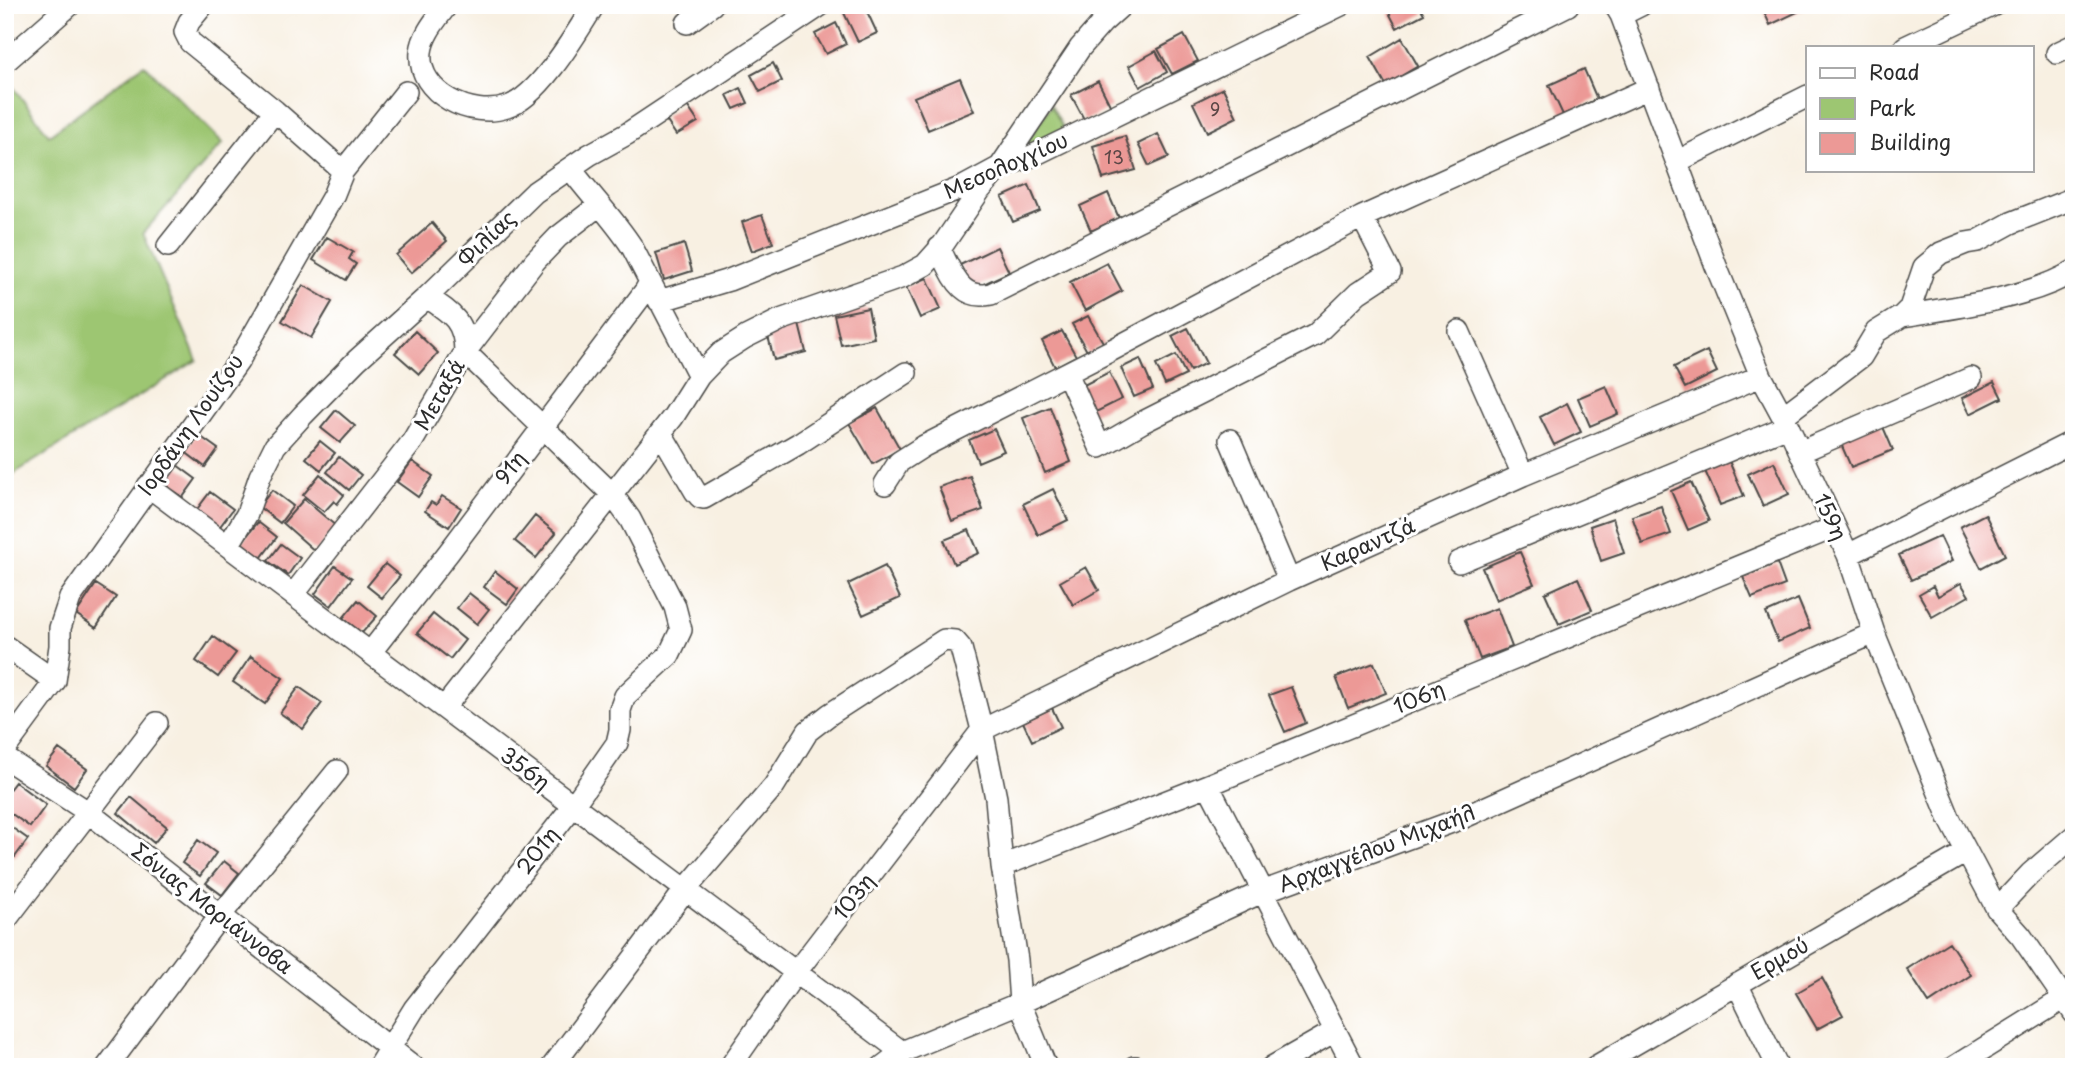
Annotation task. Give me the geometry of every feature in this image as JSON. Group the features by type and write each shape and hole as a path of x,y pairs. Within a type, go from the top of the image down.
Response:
{"street":[{"path":"6,61 70,5"},
{"path":"447,5 425,36 421,53 423,70 434,88 454,104 486,110 507,108 524,98 554,67 594,5"},
{"path":"687,23 712,5"},
{"name":"Φιλίας","path":"228,546 247,514 260,476 275,446 357,360 536,192 821,5"},
{"path":"444,708 661,433 683,404 698,376 721,353 780,320 903,277 925,265 1000,167 1080,48 1122,5"},
{"name":"Μεσολογγίου","path":"655,291 741,275 963,187 1340,5"},
{"path":"939,248 967,293 977,297 991,294 1568,5"},
{"path":"1618,10 1641,5"},
{"path":"1907,46 1994,5"},
{"name":"159η","path":"1618,10 1761,376 1786,421 1848,555 1874,633 1950,820 1997,909 2021,936 2068,1006"},
{"path":"196,13 185,32 190,42 343,171"},
{"path":"885,484 899,462 924,446 1362,217 1648,88"},
{"name":"Ιορδάνη Λουίζου","path":"55,681 60,628 66,607 148,486 238,362 333,196 343,171 406,92"},
{"path":"1678,161 1806,97"},
{"path":"168,246 275,111"},
{"path":"570,168 598,206 620,229 698,376"},
{"path":"1459,562 1786,421 1861,357 1876,332 1910,308 1924,267 1941,253 1978,241 2011,223 2074,198"},
{"name":"Μεταξά","path":"293,595 412,442 465,352 535,261 558,237 598,206"},
{"path":"1067,373 1100,447 1201,392 1255,367 1315,335 1358,293 1390,272 1362,217"},
{"path":"1902,316 2001,297 2057,282 2074,271"},
{"name":"91η","path":"370,653 645,291 655,291"},
{"path":"427,297 458,321 465,336 465,352 612,494"},
{"path":"1459,331 1523,475"},
{"path":"661,433 695,491 704,498 798,444 906,373"},
{"name":"Καραντζά","path":"982,730 1290,580 1523,475 1761,376"},
{"path":"1800,452 1971,378"},
{"path":"1230,440 1290,580"},
{"path":"1848,555 2074,441"},
{"name":"356η","path":"148,486 901,1052"},
{"name":"201η","path":"378,1067 414,1009 573,806 617,743 620,710 625,696 668,655 681,630 675,607 630,519 612,494"},
{"name":"106η","path":"1002,866 1208,785 1835,527"},
{"name":"Αρχαγγέλου Μιχαήλ","path":"882,1067 901,1052 1020,1003 1262,892 1460,819 1874,633"},
{"path":"552,1067 685,890 774,786 808,732 830,714 944,640 955,641 961,648 982,730 996,798 1020,1003 1046,1067"},
{"path":"5,646 55,681 5,749"},
{"path":"5,920 157,723"},
{"name":"103η","path":"730,1067 796,972 982,730"},
{"name":"Σόνιας Μοριάννοβα","path":"5,758 89,812 414,1067"},
{"path":"107,1067 220,916 337,771"},
{"path":"1208,785 1354,1067"},
{"path":"1997,909 2031,873 2070,845"},
{"name":"Ερμού","path":"1595,1067 1966,852"},
{"path":"1737,984 1778,1067"},
{"path":"1954,1067 2068,1006"},
{"path":"1272,1067 1335,1031"}],"green space":[{"path":"144,64 223,143 143,233 197,360 5,479 5,76 49,135"},
{"path":"1051,105 1065,131 1019,154"}],"building":[{"path":"864,5 877,33 858,42 844,13"},
{"path":"1385,5 1419,5 1424,14 1397,28"},
{"path":"1761,5 1812,5 1770,25"},
{"path":"836,23 846,44 826,54 815,34"},
{"path":"1184,35 1198,61 1172,74 1158,49"},
{"path":"1402,38 1418,66 1386,85 1370,57"},
{"path":"1156,51 1167,72 1140,87 1129,66"},
{"path":"773,63 782,81 760,92 751,75"},
{"path":"1584,69 1597,99 1563,115 1549,85"},
{"path":"960,78 974,111 928,130 914,97"},
{"path":"1098,81 1111,107 1085,121 1071,95"},
{"path":"741,88 748,103 734,109 727,95"},
{"path":"1223,88 1237,117 1207,132 1193,103"},
{"path":"686,104 698,122 676,135 664,117"},
{"path":"1158,134 1169,157 1149,166 1138,144"},
{"path":"1125,136 1136,170 1103,179 1093,146"},
{"path":"1029,185 1040,211 1013,222 1002,197"},
{"path":"1108,193 1119,218 1091,231 1080,206"},
{"path":"762,215 773,243 752,251 742,222"},
{"path":"432,223 447,241 411,273 396,255"},
{"path":"327,237 353,252 349,259 356,264 346,280 313,260"},
{"path":"684,244 692,271 664,280 656,253"},
{"path":"997,247 1009,272 971,290 960,265"},
{"path":"1107,263 1122,291 1085,311 1070,282"},
{"path":"927,278 941,309 920,318 906,287"},
{"path":"303,285 332,302 311,338 282,321"},
{"path":"868,308 874,338 841,345 834,315"},
{"path":"1088,316 1104,344 1088,353 1072,324"},
{"path":"799,324 806,352 774,360 767,332"},
{"path":"1188,328 1206,363 1190,371 1172,336"},
{"path":"415,331 438,353 419,374 395,353"},
{"path":"1062,331 1076,356 1055,367 1042,341"},
{"path":"1707,351 1717,372 1685,388 1674,367"},
{"path":"1176,355 1186,375 1165,385 1156,365"},
{"path":"1140,359 1153,389 1134,397 1121,368"},
{"path":"1109,372 1122,399 1092,414 1078,388"},
{"path":"1994,382 2002,398 1970,414 1962,398"},
{"path":"1606,386 1618,414 1590,426 1578,398"},
{"path":"1567,403 1581,432 1554,445 1540,417"},
{"path":"1050,407 1071,462 1045,473 1023,418"},
{"path":"877,408 900,449 873,464 849,423"},
{"path":"336,410 355,426 340,443 321,428"},
{"path":"1880,420 1893,450 1851,467 1838,437"},
{"path":"994,429 1004,451 978,462 969,440"},
{"path":"197,434 218,449 205,467 184,451"},
{"path":"320,441 335,453 321,470 306,458"},
{"path":"339,457 361,475 349,490 327,472"},
{"path":"412,461 433,476 418,497 397,482"},
{"path":"1729,461 1744,496 1720,505 1705,471"},
{"path":"1774,462 1789,494 1763,506 1748,474"},
{"path":"177,465 196,479 183,497 163,483"},
{"path":"320,474 344,495 337,504 334,501 324,512 303,495"},
{"path":"970,476 983,510 952,521 939,487"},
{"path":"1691,482 1709,521 1688,530 1671,491"},
{"path":"1053,489 1068,520 1038,535 1023,504"},
{"path":"272,490 293,506 280,523 259,507"},
{"path":"210,492 233,509 218,529 195,512"},
{"path":"442,496 461,508 449,527 425,511 431,502 436,505"},
{"path":"304,499 337,527 316,552 283,523"},
{"path":"1661,506 1671,534 1642,544 1632,516"},
{"path":"1985,514 2005,555 1981,568 1960,527"},
{"path":"535,516 556,533 536,558 515,541"},
{"path":"1613,518 1624,553 1601,561 1590,526"},
{"path":"258,522 277,537 261,558 241,543"},
{"path":"969,530 979,553 954,564 944,540"},
{"path":"1940,536 1952,561 1911,580 1899,555"},
{"path":"281,544 300,558 288,575 268,561"},
{"path":"1520,552 1534,584 1496,600 1482,568"},
{"path":"1777,563 1785,585 1752,598 1743,577"},
{"path":"385,564 400,576 382,598 367,586"},
{"path":"335,566 352,578 331,606 315,594"},
{"path":"885,566 900,598 863,615 848,584"},
{"path":"1086,567 1099,590 1073,605 1060,582"},
{"path":"495,571 518,589 507,604 484,587"},
{"path":"1578,578 1592,610 1559,624 1545,593"},
{"path":"1961,583 1969,596 1932,617 1919,594 1933,586 1938,596"},
{"path":"96,584 116,597 96,628 76,614"},
{"path":"469,593 489,609 477,624 457,608"},
{"path":"1798,599 1810,628 1778,642 1766,613"},
{"path":"358,600 377,616 362,633 343,618"},
{"path":"1497,608 1512,647 1480,659 1465,620"},
{"path":"433,614 465,640 450,659 417,633"},
{"path":"213,636 236,653 218,677 196,661"},
{"path":"251,656 283,678 265,704 233,682"},
{"path":"1374,663 1386,693 1348,708 1336,677"},
{"path":"299,687 322,703 303,729 280,713"},
{"path":"1291,687 1306,723 1285,732 1269,695"},
{"path":"1052,708 1061,727 1032,741 1023,722"},
{"path":"59,749 87,769 74,787 46,766"},
{"path":"15,782 46,805 30,827 5,809 5,795"},
{"path":"131,797 167,827 154,843 118,813"},
{"path":"11,827 28,839 15,857 5,851 5,835"},
{"path":"198,840 216,853 200,876 182,863"},
{"path":"224,861 239,873 222,895 206,883"},
{"path":"1949,942 1971,975 1929,1003 1907,969"},
{"path":"1822,978 1843,1015 1817,1029 1796,993"}]}
